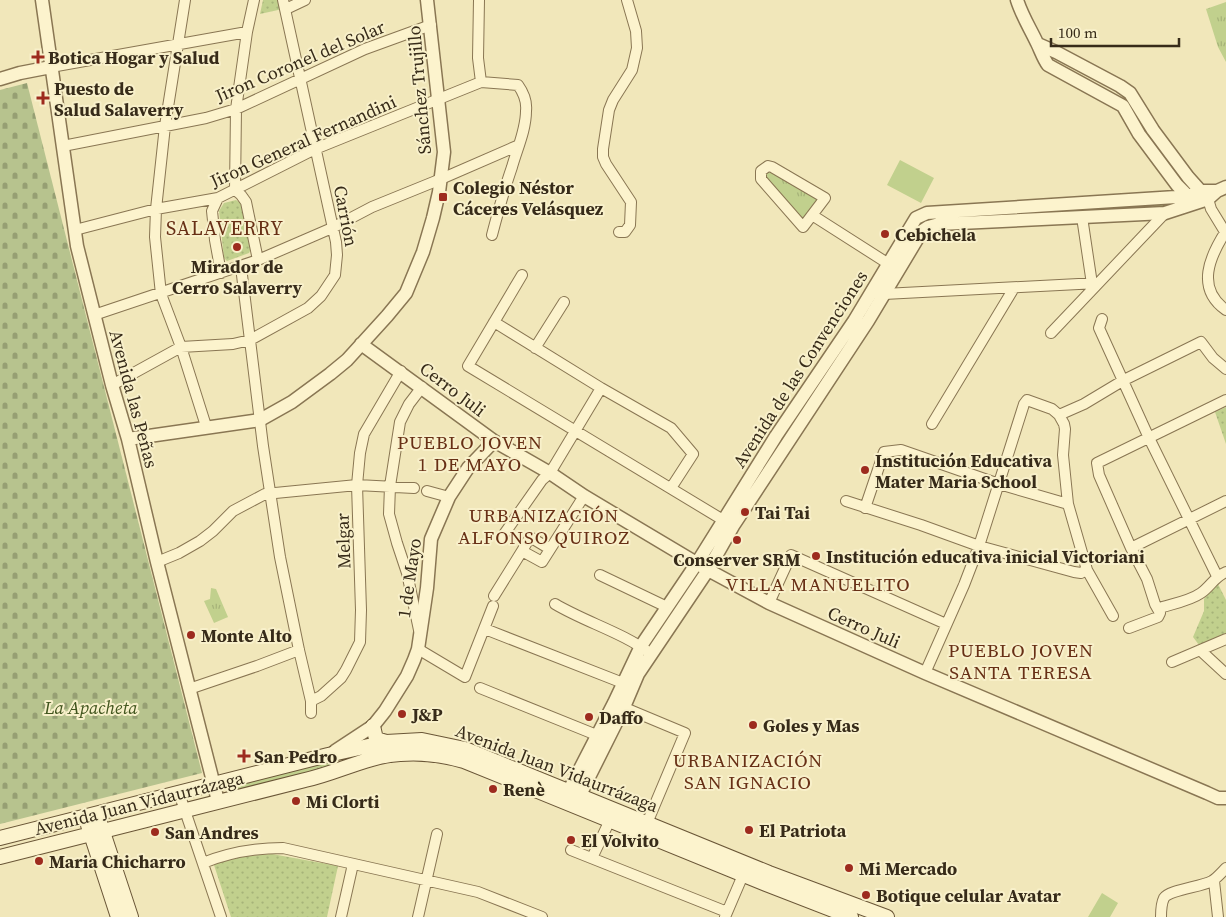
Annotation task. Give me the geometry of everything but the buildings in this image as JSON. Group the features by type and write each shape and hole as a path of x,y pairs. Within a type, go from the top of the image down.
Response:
{"main road":[{"path":"373,726 376,739 386,742"},
{"name":"Avenida Juan Vidaurrázaga","path":"0,838 328,755 386,742 422,740 456,746 571,799 610,820 645,828 743,875 852,917"},
{"name":"Avenida Juan Vidaurrázaga","path":"0,857 308,780 376,757 400,754 445,755 571,799 887,917"},
{"path":"92,815 118,917"},
{"path":"96,832 131,917"}],"street":[{"name":"Avenida las Peñas","path":"42,0 81,261 112,385 128,439 218,802"},
{"path":"185,0 165,126 156,209 155,237 161,294 181,347 206,426"},
{"path":"254,0 247,32 236,109 235,190 246,202 258,260"},
{"path":"284,5 305,0"},
{"name":"Sánchez Trujillo","path":"128,439 206,426 260,420 292,402 347,360 406,293 433,218 442,179 444,152 427,0"},
{"path":"479,0 478,58 481,82 518,85 526,104 523,133 492,235"},
{"path":"619,232 625,232 630,224 631,202 606,164 603,157 603,149 609,110 613,100 632,70 637,48 636,31 627,0"},
{"path":"1017,0 1022,17 1048,65 1123,106 1139,134 1177,185 1207,197 1226,231 1210,259 1208,277 1210,290 1215,300 1226,310"},
{"name":"Carrión","path":"112,385 181,347 233,344 250,340 293,318 308,308 321,296 335,275 336,242 284,5"},
{"name":"Jiron Coronel del Solar","path":"63,146 206,118 236,109 365,49 431,26"},
{"path":"0,79 20,72 247,32"},
{"name":"Jiron General Fernandini","path":"75,230 156,209 218,198 315,149 481,82"},
{"path":"94,316 241,267 332,228 372,206 442,179 519,145"},
{"path":"768,166 772,167 825,198 812,215 803,227 761,179 761,171 768,166"},
{"name":"Avenida de las Convenciones","path":"819,383 854,321 893,266 922,231 933,225 1165,213 1207,197"},
{"name":"Avenida de las Convenciones","path":"619,705 623,683 703,566 728,523 819,383 884,294 893,266 916,218 927,213 1207,197"},
{"path":"218,198 212,211 221,273"},
{"path":"1051,333 1095,284 1165,213"},
{"path":"812,215 893,266"},
{"path":"1082,217 1095,284"},
{"path":"241,267 280,558 311,701 311,713"},
{"path":"522,276 468,366 728,523"},
{"path":"884,294 1095,284"},
{"path":"932,424 1014,288"},
{"path":"535,348 564,302"},
{"path":"1102,320 1099,328 1149,438 1190,520 1221,574 1198,595 1159,608"},
{"path":"494,322 600,388 671,428 693,454 672,488"},
{"path":"1059,415 1084,404 1124,380 1201,342 1213,358 1226,369"},
{"name":"Cerro Juli","path":"361,344 401,371 494,440 550,473 584,496 769,603 925,673 1218,798 1226,798"},
{"name":"Melgar","path":"311,701 320,696 341,678 360,642 361,610 357,485 360,453 364,434 401,371"},
{"path":"419,633 407,573 390,514 390,486 400,422 409,404 422,388"},
{"path":"502,537 542,480 550,473 600,388"},
{"path":"925,673 979,546 1024,404 1027,400 1052,409 1059,415 1065,429 1063,455 1068,504 1087,570 1112,616"},
{"path":"1129,628 1160,615 1159,608 1156,607 1147,579 1131,548 1100,475 1097,463 1226,400"},
{"name":"1 de Mayo","path":"328,755 358,738 373,726 399,690 418,649 431,539 449,497 468,468 494,440"},
{"path":"865,508 884,452 901,450 999,484 1068,504"},
{"path":"157,562 200,541 233,511 265,494 357,485 414,488"},
{"path":"427,491 449,497"},
{"path":"522,551 542,562 584,496"},
{"path":"1131,548 1226,501"},
{"path":"846,502 921,525 979,546 1074,572 1081,573 1087,570"},
{"path":"418,649 465,677 485,628 493,601 530,537 550,549"},
{"path":"769,603 791,555 946,624"},
{"name":"Avenida de las Convenciones","path":"571,799 619,705 638,674 646,650 667,608 703,566"},
{"path":"600,575 667,608"},
{"path":"555,604 574,616 646,650"},
{"path":"485,628 623,683"},
{"path":"1172,662 1226,639"},
{"path":"190,689 299,650"},
{"path":"1200,650 1226,674"},
{"path":"480,688 603,737"},
{"path":"619,705 684,733 645,828"},
{"name":"1 de Mayo","path":"354,765 367,752 373,726"},
{"path":"179,793 221,917"},
{"path":"592,858 610,820"},
{"path":"418,917 437,834"},
{"path":"202,863 223,854 267,848 283,848 478,892 542,917"},
{"path":"571,850 726,915 743,875"},
{"path":"341,917 352,864"},
{"path":"1161,917 1161,907 1165,897 1171,893 1201,886 1214,880 1226,868"},
{"path":"1214,880 1218,917"}],"green space":[{"path":"263,0 284,0 287,8 260,14"},
{"path":"1226,2 1226,62 1218,47 1206,9"},
{"name":"La Apacheta","path":"27,83 202,773 0,824 0,90"},
{"path":"900,160 934,178 921,203 887,185"},
{"path":"768,170 820,199 804,222 765,179 765,171"},
{"path":"236,200 242,204 251,249 249,253 227,261 224,258 219,211 224,203"},
{"path":"1165,204 1165,207 929,221 898,262 917,224 922,219"},
{"path":"1226,407 1226,444 1215,412"},
{"path":"1217,582 1226,600 1226,633 1199,645 1193,637 1204,611 1204,599"},
{"path":"211,588 216,589 228,617 214,623 204,601 210,599"},
{"path":"333,760 335,768 229,795 227,787"},
{"path":"272,854 338,866 327,917 231,917 213,862 236,857"},
{"path":"1102,893 1118,903 1110,917 1088,917"}],"place":[{"name":"Botica Hogar y Salud","path":"38,57"},
{"name":"Puesto de Salud Salaverry","path":"43,98"},
{"name":"Colegio Néstor Cáceres Velásquez","path":"443,197"},
{"name":"Cebichela","path":"885,234"},
{"name":"Mirador de Cerro Salaverry","path":"237,247"},
{"name":"Institución Educativa Mater Maria School","path":"865,470"},
{"name":"Tai Tai","path":"745,512"},
{"name":"Conserver SRM","path":"737,540"},
{"name":"Institución educativa inicial Victoriani","path":"816,556"},
{"name":"Monte Alto","path":"191,635"},
{"name":"J&P","path":"402,714"},
{"name":"Daffo","path":"589,717"},
{"name":"Goles y Mas","path":"753,725"},
{"name":"San Pedro","path":"244,756"},
{"name":"Renè","path":"493,789"},
{"name":"Mi Clorti","path":"296,801"},
{"name":"El Patriota","path":"749,830"},
{"name":"San Andres","path":"155,832"},
{"name":"El Volvito","path":"571,840"},
{"name":"Maria Chicharro","path":"39,861"},
{"name":"Mi Mercado","path":"849,868"},
{"name":"Botique celular Avatar","path":"866,895"}],"district":[{"name":"SALAVERRY","path":"225,228"},
{"name":"PUEBLO JOVEN 1 DE MAYO","path":"470,453"},
{"name":"URBANIZACIÓN ALFONSO QUIROZ","path":"544,526"},
{"name":"VILLA MANUELITO","path":"818,584"},
{"name":"PUEBLO JOVEN SANTA TERESA","path":"1021,661"},
{"name":"URBANIZACIÓN SAN IGNACIO","path":"748,771"}]}
